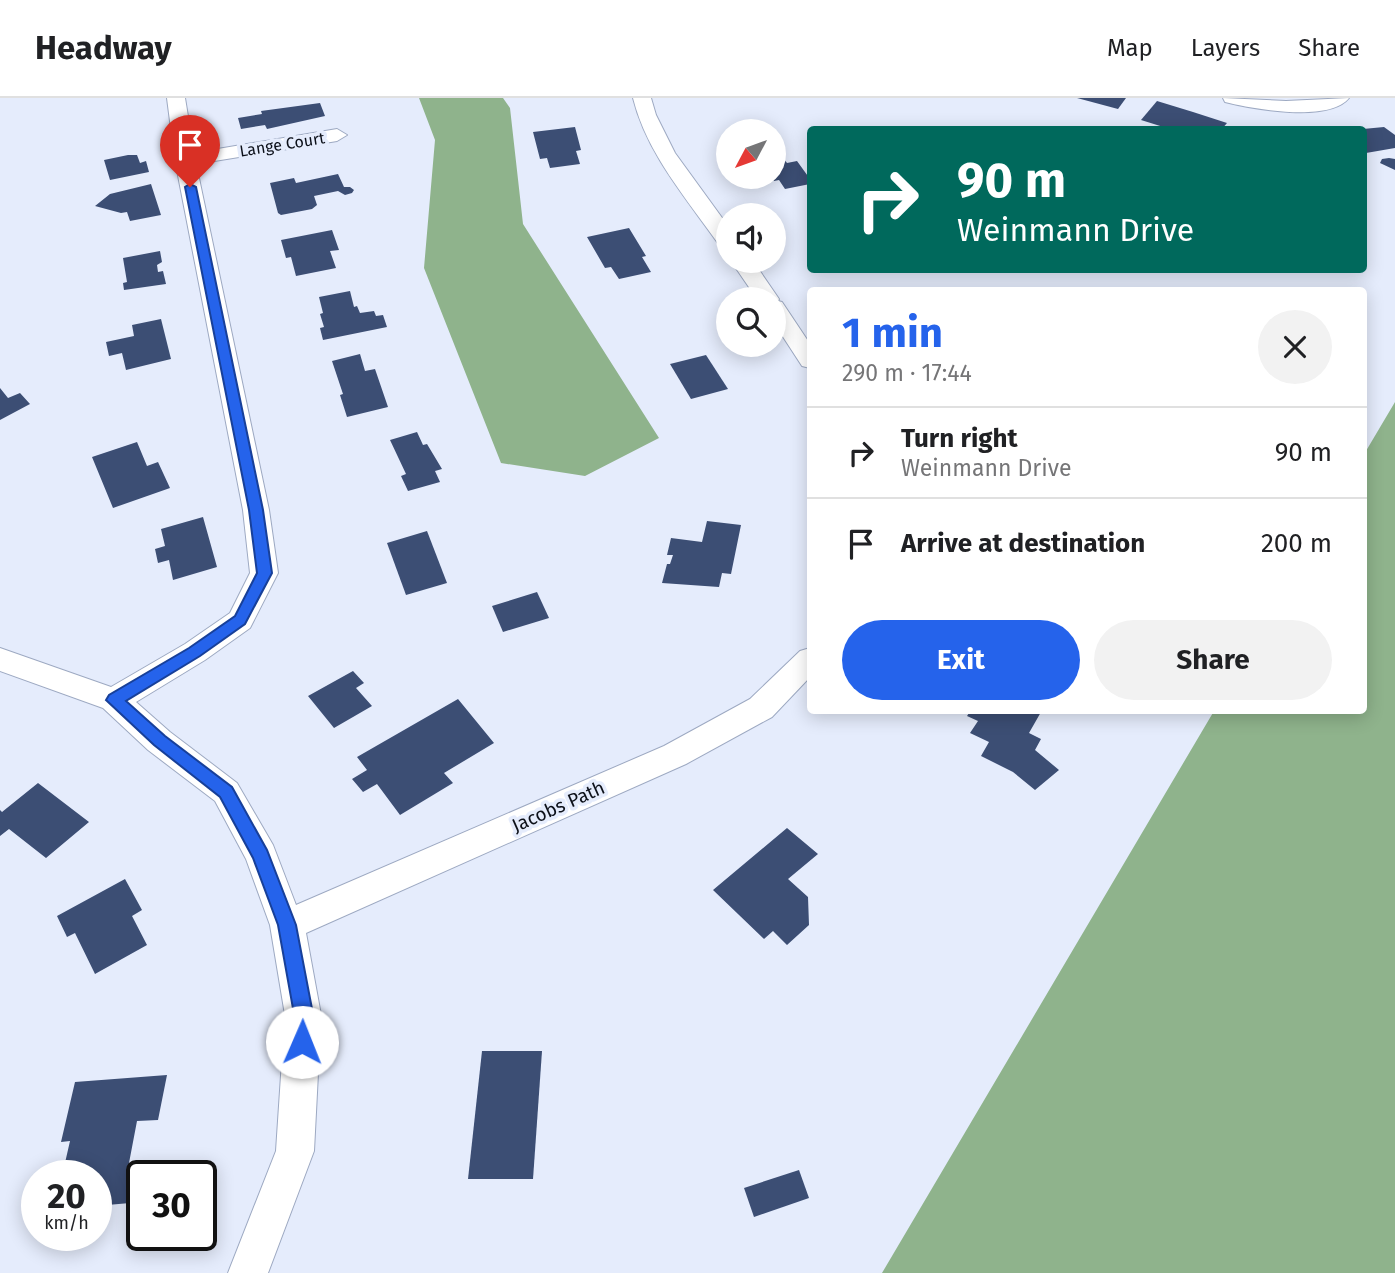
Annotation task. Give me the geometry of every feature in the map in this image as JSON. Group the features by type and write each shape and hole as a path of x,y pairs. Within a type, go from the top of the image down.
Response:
{"street":[{"path":"114,700 195,652 240,620 264,573 256,510 185,160 176,98"},
{"path":"642,98 644,110 660,144 716,224"},
{"path":"1232,98 1252,103 1297,106 1330,102 1340,98"},
{"name":"Lange Court","path":"185,160 337,135"},
{"path":"786,325 807,356"},
{"path":"0,659 114,700 159,741 226,792 261,855 287,925 303,1014 295,1151 248,1273"},
{"name":"Jacobs Path","path":"287,925 675,755 761,708 807,662"}],"green space":[{"path":"419,98 503,98 510,108 523,224 659,438 585,476 501,463 424,268 435,140"},
{"path":"1395,402 1395,1273 882,1273 1212,714 1367,714 1367,449"}],"building":[{"path":"1077,98 1126,98 1118,109"},
{"path":"1157,101 1227,123 1224,126 1160,126 1141,120"},
{"path":"320,103 325,116 267,129 265,125 241,129 238,118 262,114 261,111"},
{"path":"575,127 581,150 576,151 580,164 550,168 547,158 540,159 533,132"},
{"path":"1384,127 1395,135 1395,148 1367,153 1367,129"},
{"path":"137,155 140,163 146,161 149,172 110,180 104,160"},
{"path":"1382,159 1395,159 1395,170 1380,163"},
{"path":"797,161 807,175 807,185 786,189 786,162"},
{"path":"338,174 344,187 354,190 352,193 345,195 338,191 314,196 317,205 312,209 281,215 278,213 270,183 294,178 296,183"},
{"path":"151,184 161,215 130,221 127,212 95,206 110,194"},
{"path":"629,228 646,256 642,257 651,272 619,279 611,267 605,268 587,237"},
{"path":"332,230 339,250 330,251 336,268 296,276 291,257 286,258 281,240"},
{"path":"160,251 162,262 157,265 158,272 163,271 166,284 124,290 123,283 127,282 123,258"},
{"path":"350,291 354,307 357,306 360,313 374,311 376,316 383,315 387,327 323,340 320,328 324,327 320,314 323,313 319,297"},
{"path":"161,319 171,359 126,370 122,353 109,356 106,342 134,336 132,325"},
{"path":"360,354 365,371 375,369 388,407 347,417 332,361"},
{"path":"706,355 728,389 691,399 670,364"},
{"path":"0,388 8,398 20,393 30,404 0,420"},
{"path":"417,432 423,445 427,444 442,469 435,471 440,482 408,491 401,476 406,474 390,440"},
{"path":"137,442 147,466 158,462 170,488 113,508 92,457"},
{"path":"203,517 217,567 173,580 169,560 158,563 155,549 165,546 161,529"},
{"path":"707,521 741,525 731,574 722,573 719,587 662,583 667,564 670,564 673,555 667,555 671,538 702,542"},
{"path":"427,531 447,583 406,595 387,543"},
{"path":"537,592 549,618 503,632 492,606"},
{"path":"353,671 364,683 356,688 372,706 334,728 308,696"},
{"path":"458,699 494,743 444,773 453,783 400,815 377,784 363,792 352,779 367,770 357,757"},
{"path":"1040,714 1029,733 1041,739 1035,750 1059,770 1035,790 1013,772 981,756 989,742 970,733 978,721 967,716"},
{"path":"38,783 89,822 46,858 9,829 0,836 0,810 2,812"},
{"path":"787,828 818,854 788,879 808,897 809,925 787,945 773,931 764,939 713,890"},
{"path":"125,879 142,910 132,916 147,945 95,974 75,933 67,937 57,916"},
{"path":"482,1051 542,1051 533,1179 468,1179"},
{"path":"167,1075 158,1120 137,1121 130,1160 126,1160 126,1203 112,1205 112,1160 66,1160 70,1141 61,1142 75,1082"},
{"path":"799,1170 809,1198 754,1217 744,1188"}],"route":[{"path":"190,187 256,510 264,573 240,620 195,652 114,700 159,741 226,792 261,855 287,925 303,1014 302,1042"}]}
